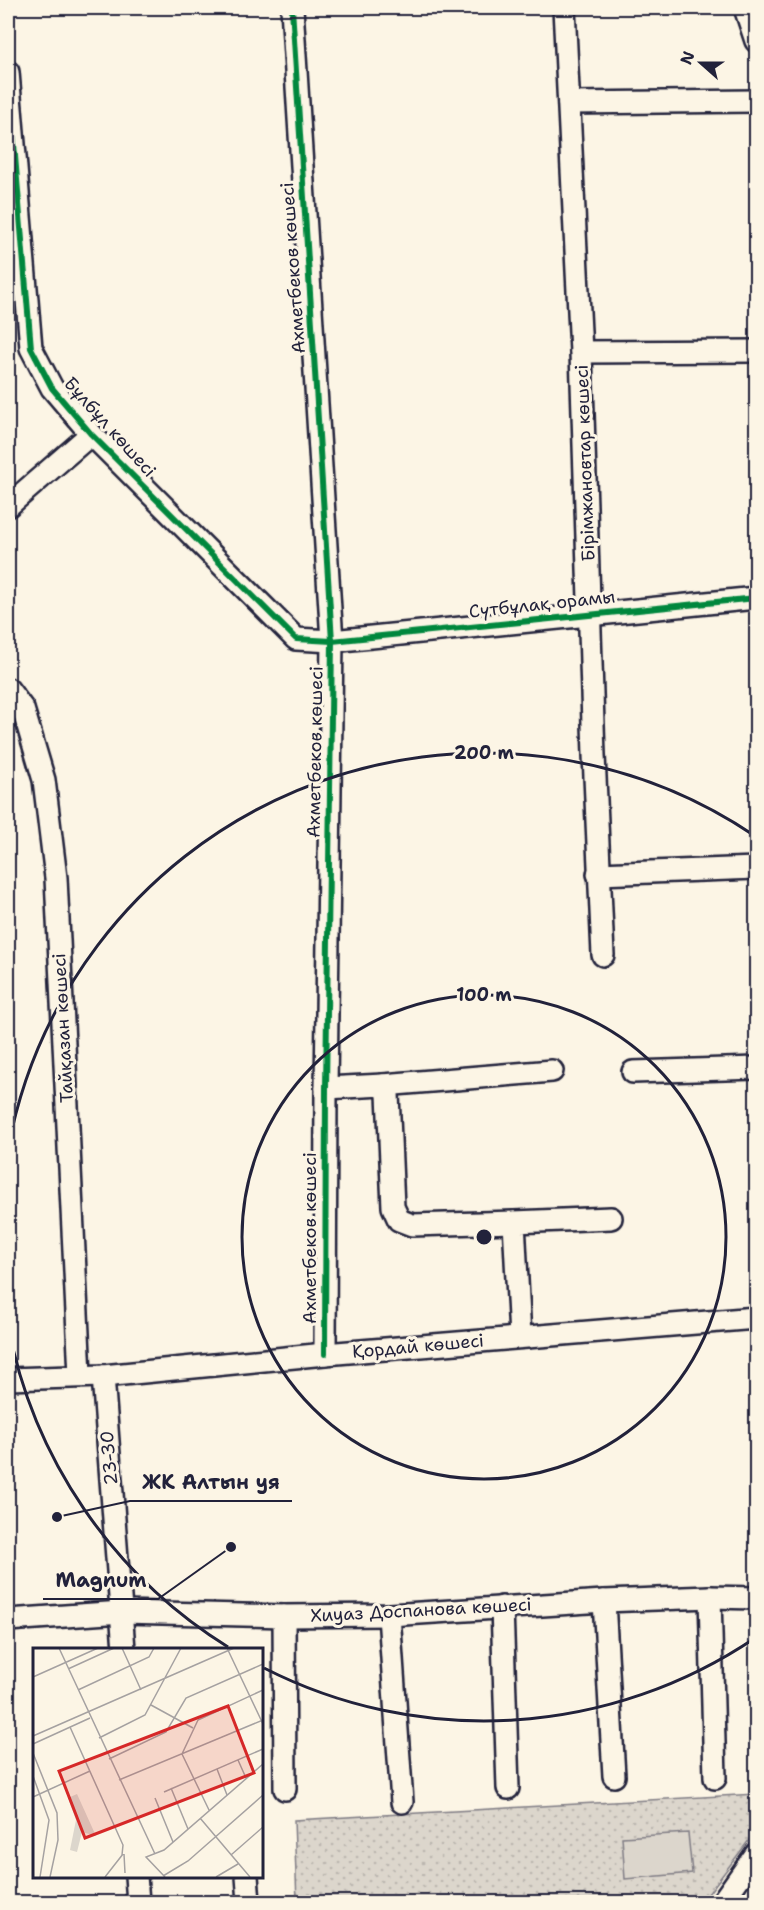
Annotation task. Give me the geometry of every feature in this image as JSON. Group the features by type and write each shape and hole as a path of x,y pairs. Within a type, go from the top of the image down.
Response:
{"street":[{"name":"Ахметбеков көшесі","path":"292,8 332,641 325,1354"},
{"name":"Бірімжановтар көшесі","path":"564,8 581,352 598,874 603,955"},
{"path":"745,8 756,41"},
{"name":"Бұлбұл көшесі","path":"8,72 31,348 52,388 91,434 296,639 332,641"},
{"path":"569,103 756,101"},
{"path":"581,352 756,351"},
{"path":"8,506 91,434"},
{"name":"Cүтбұлақ орамы","path":"332,641 756,598"},
{"name":"Тайқазан көшесі","path":"8,689 23,709 44,780 56,878 80,1375"},
{"path":"598,874 756,868"},
{"path":"633,1072 756,1068"},
{"path":"326,1088 552,1071"},
{"path":"383,1085 388,1094 393,1207 399,1220 412,1225 611,1218"},
{"path":"514,1222 520,1337"},
{"name":"Қордай көшесі","path":"8,1380 80,1375 103,1376 325,1354 756,1318"},
{"name":"23-30","path":"103,1376 122,1612"},
{"path":"711,1597 716,1778"},
{"name":"Хиуаз Доспанова көшесі","path":"8,1620 122,1612 284,1617 389,1615 604,1601 711,1597 756,1598"},
{"path":"604,1601 614,1776"},
{"path":"501,1607 508,1788"},
{"path":"122,1612 124,1648"},
{"path":"389,1615 402,1802"},
{"path":"284,1617 285,1789"},
{"path":"722,1902 756,1854"},
{"path":"136,1877 138,1902"},
{"path":"247,1877 249,1902"}],"shaded area":[{"path":"756,1794 756,1831 702,1902 297,1902 294,1820"},
{"path":"688,1833 692,1873 625,1879 622,1837"}],"cycle path":[{"path":"292,8 332,641 325,1354"},
{"path":"8,72 31,348 52,388 91,434 296,639 332,641 756,598"}],"place":[{"name":"ЖК Алтын уя","path":"57,1517"},
{"name":"Magnum","path":"231,1547"}]}
